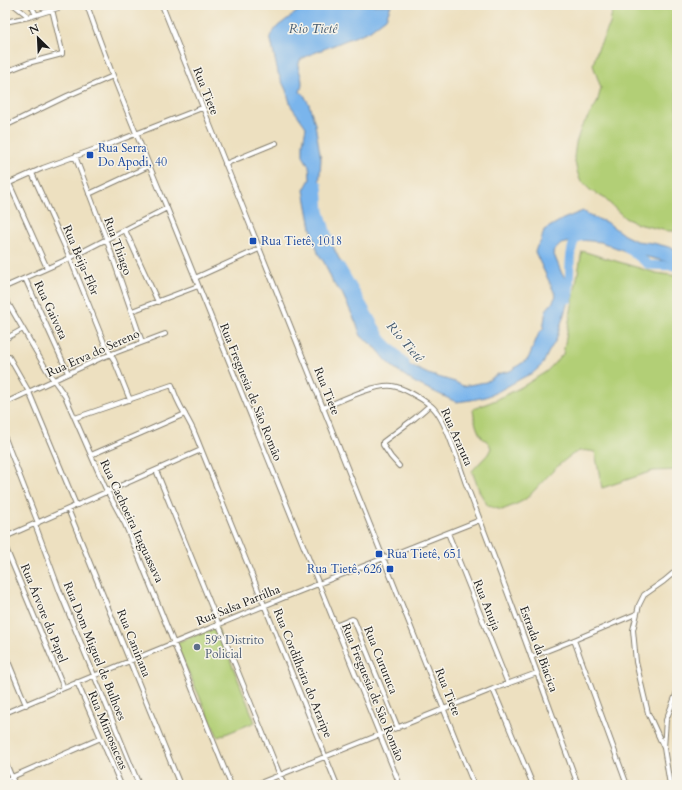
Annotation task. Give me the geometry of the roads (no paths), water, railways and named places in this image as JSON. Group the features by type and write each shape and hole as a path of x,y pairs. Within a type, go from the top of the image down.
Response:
{"street":[{"path":"14,5 29,17"},
{"path":"31,5 36,15"},
{"path":"5,72 28,63 62,54 51,5"},
{"path":"5,22 29,17 68,5"},
{"name":"Rua Freguesia de São Romão","path":"87,5 136,134 400,785"},
{"name":"Rua Tiete","path":"162,5 474,785"},
{"path":"5,126 66,96 113,76"},
{"path":"7,184 75,156 202,108"},
{"path":"225,164 276,143"},
{"name":"Rua Thiago","path":"75,156 106,238 142,342"},
{"path":"89,194 149,166"},
{"name":"Rua Beija-Flôr","path":"32,173 130,400"},
{"path":"5,174 7,184 47,268"},
{"path":"5,287 70,258 106,238 125,230 167,208"},
{"path":"125,230 158,302"},
{"path":"195,278 259,249"},
{"name":"Rua Gaivota","path":"25,278 68,373"},
{"path":"132,311 198,286"},
{"name":"Rua Cachoeira Itaguassava","path":"5,298 54,381 65,396 107,491 127,529 174,642 230,785"},
{"path":"5,339 23,329"},
{"name":"Rua Erva do Sereno","path":"5,403 54,381 68,373 165,334"},
{"path":"9,357 29,392 76,505"},
{"name":"Rua Cordilheira do Araripe","path":"130,400 172,385 175,398 191,424 337,785"},
{"name":"Rua Araruta","path":"323,408 367,391 386,386 393,386 402,389 430,405 435,410 442,422 480,520"},
{"path":"75,418 130,400"},
{"path":"399,466 383,445 383,442 430,405"},
{"path":"91,455 185,414"},
{"name":"Rua Dom Miguel de Bulhoes","path":"5,438 56,583 139,785"},
{"path":"5,537 201,450"},
{"path":"156,470 284,785"},
{"name":"Rua Caninana","path":"68,509 180,785"},
{"name":"Rua Salsa Parrilha","path":"5,713 93,675 264,605 480,520"},
{"name":"Estrada da Biacica","path":"480,520 578,785"},
{"name":"Rua Anuja","path":"448,533 508,684"},
{"name":"Rua Árvore do Papel","path":"5,546 64,688"},
{"path":"664,748 648,713 636,662 633,630 641,599 644,595 664,582 677,570"},
{"path":"531,656 636,614"},
{"name":"Rua Cururuca","path":"335,626 352,619 354,620 398,728"},
{"path":"574,640 627,785"},
{"path":"5,654 26,705"},
{"path":"255,785 493,689 537,673"},
{"name":"Rua Mimosaceas","path":"77,682 121,785"},
{"path":"493,689 533,785"},
{"path":"670,785 664,748 666,720 677,692"},
{"path":"656,732 666,732"},
{"path":"5,780 101,738"},
{"path":"5,761 15,785"}],"water":[{"name":"Rio Tietê","path":"306,5 391,5 386,18 369,31 309,55 300,60 298,67 302,82 300,92 304,95 309,104 315,124 321,159 319,217 344,269 347,280 356,295 360,307 370,326 386,348 399,356 405,363 428,374 463,386 486,382 498,374 510,371 528,359 539,333 543,329 546,310 556,296 535,252 537,246 541,241 544,230 563,219 583,211 608,223 624,235 636,241 653,243 677,249 677,264 630,253 601,242 580,240 561,244 553,252 562,274 569,282 570,295 556,340 543,364 533,373 486,397 456,402 412,381 389,364 377,349 361,336 342,293 333,283 325,264 318,253 311,228 304,190 310,179 309,166 303,156 303,143 306,127 291,106 286,90 278,73 270,36 278,26"}],"waterway":[{"name":"Rio Tietê","path":"318,185 320,211 328,237"},
{"name":"Rio Tietê","path":"568,299 571,251 576,239 585,235"},
{"name":"Rio Tietê","path":"625,246 649,265 677,266"},
{"name":"Rio Tietê","path":"340,266 382,339 405,363"}],"place":[{"name":"Rua Serra Do Apodi, 40","path":"90,155"},
{"name":"Rua Tietê, 1018","path":"253,241"},
{"name":"Rua Tietê, 651","path":"379,554"},
{"name":"Rua Tietê, 626","path":"390,569"},
{"name":"59º Distrito Policial","path":"197,647"}]}
